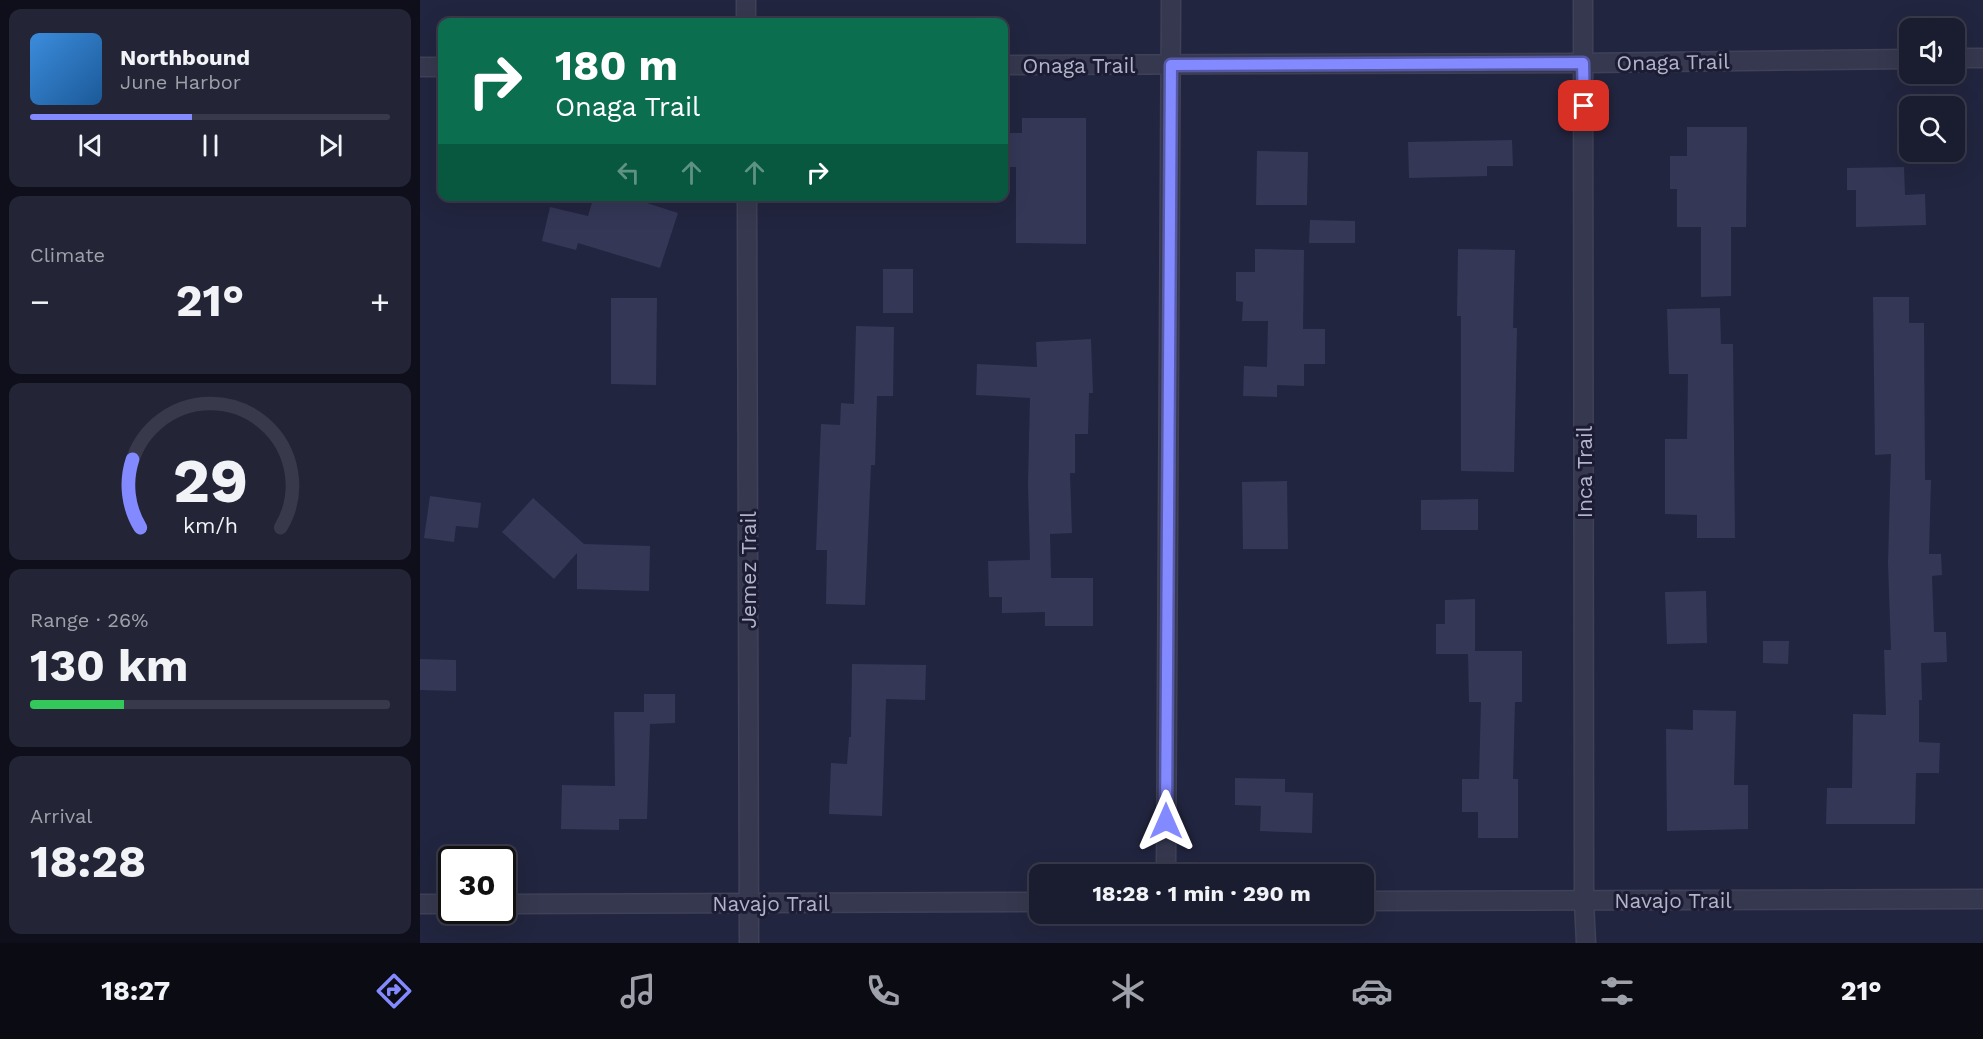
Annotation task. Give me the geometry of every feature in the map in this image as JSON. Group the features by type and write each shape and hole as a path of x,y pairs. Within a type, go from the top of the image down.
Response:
{"street":[{"path":"746,0 746,18"},
{"path":"1166,864 1171,0"},
{"name":"Inca Trail","path":"1583,0 1584,901 1586,943"},
{"path":"1965,58 1983,58"},
{"name":"Onaga Trail","path":"1008,65 1899,59"},
{"path":"420,67 438,67"},
{"name":"Jemez Trail","path":"747,201 749,943"},
{"name":"Navajo Trail","path":"1374,902 1983,898"},
{"name":"Navajo Trail","path":"516,904 1029,902"},
{"path":"420,904 438,904"}],"building":[{"path":"1022,118 1086,118 1086,244 1016,243 1016,167 1008,167 1008,133 1022,133"},
{"path":"1687,127 1747,127 1746,227 1731,227 1731,296 1701,297 1701,227 1677,227 1677,189 1670,189 1670,156 1687,156"},
{"path":"1512,140 1513,166 1487,166 1487,176 1409,178 1408,142"},
{"path":"1257,151 1308,152 1307,205 1256,205"},
{"path":"1904,167 1905,195 1925,194 1926,225 1856,227 1856,190 1847,190 1847,168"},
{"path":"592,201 641,201 678,213 660,268 578,243 576,250 542,241 550,207 588,216"},
{"path":"1310,220 1355,221 1355,243 1309,243"},
{"path":"1255,249 1304,250 1303,329 1325,329 1325,364 1304,364 1304,386 1277,385 1277,397 1243,396 1244,366 1267,367 1268,321 1242,321 1243,302 1236,301 1236,272 1255,272"},
{"path":"1458,249 1515,250 1513,328 1517,328 1514,472 1461,471 1461,316 1457,316"},
{"path":"883,269 913,269 913,313 883,313"},
{"path":"1873,297 1909,297 1909,323 1924,323 1925,480 1931,480 1929,554 1941,554 1942,575 1932,576 1934,632 1946,632 1947,662 1921,663 1922,700 1919,700 1919,742 1940,743 1939,773 1916,773 1915,824 1826,824 1827,788 1852,788 1853,714 1886,715 1884,650 1891,650 1888,563 1891,454 1875,455"},
{"path":"611,298 657,298 656,385 611,384"},
{"path":"1720,308 1721,344 1733,344 1735,538 1697,538 1697,515 1665,514 1665,439 1687,439 1688,374 1669,374 1667,309"},
{"path":"856,326 894,327 893,396 877,396 875,465 871,465 865,605 826,604 827,550 816,550 821,424 840,425 841,403 854,404"},
{"path":"1091,339 1093,393 1089,393 1088,434 1075,434 1075,473 1070,473 1072,533 1050,534 1051,578 1093,578 1093,626 1045,626 1045,612 1002,613 1002,597 989,597 988,561 1030,560 1028,483 1030,398 976,395 977,364 1037,367 1036,342"},
{"path":"1287,481 1288,549 1243,549 1242,482"},
{"path":"430,496 481,503 478,528 456,526 454,542 424,538"},
{"path":"533,498 584,544 650,546 649,591 577,589 577,553 554,579 502,532"},
{"path":"1478,499 1478,530 1421,530 1421,500"},
{"path":"1706,591 1707,643 1667,644 1665,592"},
{"path":"1475,599 1475,651 1522,651 1522,702 1515,702 1513,779 1518,779 1518,838 1478,838 1478,812 1462,812 1462,779 1479,779 1481,702 1469,702 1468,654 1436,654 1436,624 1445,624 1445,600"},
{"path":"1763,641 1789,641 1788,664 1763,663"},
{"path":"420,659 456,660 456,691 420,690"},
{"path":"852,664 926,665 925,700 886,699 882,816 829,814 831,763 847,764 849,737 851,737"},
{"path":"644,694 675,694 675,723 650,724 647,819 619,819 619,830 561,829 562,785 615,786 614,712 644,712"},
{"path":"1693,710 1736,711 1734,785 1748,785 1748,829 1667,831 1666,729 1693,730"},
{"path":"1235,778 1285,779 1285,792 1313,793 1312,833 1260,831 1261,806 1235,805"}],"route":[{"path":"1166,821 1171,65 1583,63 1584,106"}]}
